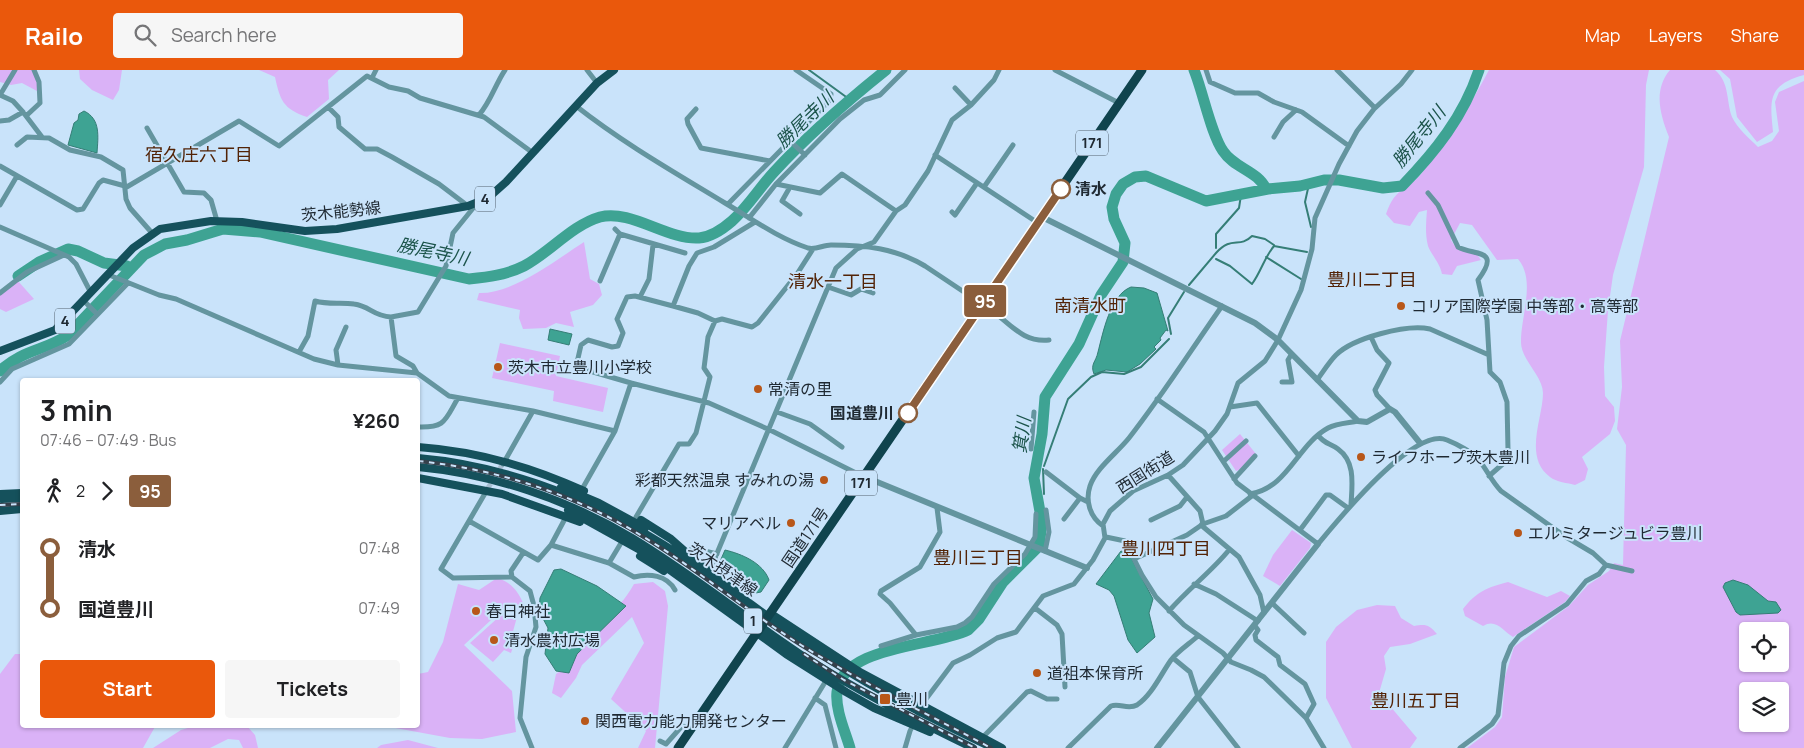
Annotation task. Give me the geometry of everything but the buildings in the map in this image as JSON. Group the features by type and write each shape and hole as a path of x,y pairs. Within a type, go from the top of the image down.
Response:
{"highway":[{"name":"国道171号","path":"678,748 1142,70"}],"main road":[{"name":"茨木能勢線","path":"0,351 54,330 122,260 152,233 186,224 217,221 242,222 304,231 337,229 470,205 488,198 506,182 598,83 614,70"},
{"name":"1","path":"420,447 462,453 503,464 581,491 636,517 671,539 771,614 844,662 861,676 922,704 1002,748"},
{"name":"1","path":"420,452 458,459 480,468"},
{"name":"茨木摂津線","path":"420,458 494,471 535,483 581,501 658,541 861,676 916,719 993,748"},
{"name":"茨木摂津線","path":"420,467 503,483 554,500 615,528 652,550 791,648 856,688 973,748"},
{"path":"494,471 521,474 583,496 633,521 698,561"},
{"name":"1","path":"420,472 451,472"},
{"name":"1","path":"420,478 487,489 567,516 621,544 670,574 686,581"},
{"path":"0,494 20,493"},
{"path":"0,499 20,498"},
{"name":"1","path":"554,500 570,512 628,542 846,692 874,708 916,719 966,748"},
{"path":"0,507 20,509"},
{"path":"0,512 20,509"}],"street":[{"path":"14,70 0,95 13,100 42,137"},
{"path":"0,121 25,114 40,103 38,82 34,70"},
{"path":"372,78 376,70"},
{"path":"480,115 488,105 497,82 505,70"},
{"path":"587,70 598,83"},
{"path":"728,204 830,100 831,94 796,70"},
{"path":"749,218 776,184 840,120 864,100 880,95 905,70"},
{"path":"710,570 839,264 857,249 874,242 896,211 905,205 928,171 952,120 971,105 994,80 999,70"},
{"path":"1055,70 1063,72 1119,103"},
{"path":"1206,70 1210,82 1235,93 1258,93 1274,102 1296,110 1349,146"},
{"path":"1337,70 1375,108"},
{"name":"西国街道","path":"1103,526 1110,512 1130,493 1168,476 1196,452 1227,414 1238,383 1264,361 1278,340 1301,290 1312,249 1315,218 1339,164 1375,108 1401,84 1412,70"},
{"path":"0,166 77,210 83,209 99,183 103,180 125,187 239,121 279,146 367,76 389,87 408,91 420,98 480,115 533,152"},
{"path":"956,88 971,105"},
{"path":"576,106 613,135 756,222 813,249 828,245 886,249 924,266 982,304 1019,334 1041,341 1050,340"},
{"path":"299,352 308,336 315,301 327,305 355,304 364,306 378,316 391,317 418,312 446,266 453,233 474,207 439,184 377,149 365,149 339,126 338,117 328,107"},
{"path":"696,109 688,119 688,124 701,148 770,161"},
{"path":"1274,137 1283,122 1296,110"},
{"path":"147,128 184,192 204,193 211,200 217,221"},
{"path":"17,145 27,137 49,138 70,150 101,158 123,170 130,208 152,233"},
{"path":"789,140 805,155"},
{"path":"984,187 1013,145"},
{"path":"935,155 977,183 1040,220 1130,260 1255,323 1278,340 1358,421"},
{"path":"776,184 820,193 842,174 896,211"},
{"path":"0,204 18,176"},
{"path":"952,212 955,214 977,183"},
{"path":"790,187 782,201 800,214"},
{"path":"1428,193 1438,205 1450,234 1458,247 1484,255 1484,272 1478,280 1487,320 1490,372 1500,382 1507,402 1508,450 1505,462 1489,476"},
{"path":"673,306 689,266 697,253 714,247 756,222"},
{"path":"0,227 63,254 76,264 91,293"},
{"path":"615,229 620,234 685,253"},
{"path":"600,282 620,234"},
{"path":"640,297 649,278 653,245"},
{"path":"813,249 797,274 758,323 752,327 722,319 715,321 698,313 640,297 627,297 617,319 623,334 620,344 612,347 584,342 576,367 703,402 770,430 865,477 1087,568"},
{"path":"0,293 27,272 63,254"},
{"path":"111,273 126,283 176,299 299,352 338,365 417,373"},
{"path":"0,382 12,369 69,344 126,283"},
{"path":"828,287 851,295 861,288 873,292"},
{"path":"84,301 97,314"},
{"path":"905,748 922,704 941,676 953,663 997,638 1016,632 1043,596 1072,586 1087,568 1106,537 1103,526 1094,518 1088,502 1092,480 1127,440 1222,306"},
{"path":"391,317 396,356 413,366 417,373 449,396 533,411 615,431"},
{"path":"636,517 679,444 689,444 696,433 710,377 704,368 708,338 715,321"},
{"path":"338,365 336,350 346,327"},
{"path":"1318,380 1336,355 1345,348 1394,329 1421,327 1430,329 1489,355"},
{"path":"1372,338 1377,350 1389,363 1375,390 1377,395 1395,412 1420,443"},
{"path":"1282,382 1292,382 1288,360 1291,355"},
{"path":"581,491 615,431 631,383"},
{"path":"420,428 436,428 444,423 458,398"},
{"path":"1157,398 1208,437 1234,479 1251,495 1318,544"},
{"path":"1230,407 1256,403 1299,456"},
{"path":"1134,559 1187,535 1202,524 1226,516 1251,495 1263,492 1271,486 1318,435 1336,425 1358,421 1367,422 1390,408"},
{"path":"503,464 533,411"},
{"path":"777,412 810,424 842,447"},
{"path":"1031,449 1034,412"},
{"path":"1318,435 1322,441 1336,447 1345,454 1352,471 1350,506"},
{"path":"1157,748 1350,506 1379,477 1420,443 1437,438 1446,440 1478,459 1501,491 1566,537 1594,553 1606,565 1632,571"},
{"path":"1224,461 1246,442"},
{"path":"1234,479 1255,456"},
{"path":"1046,472 1088,502"},
{"path":"1168,476 1200,511 1202,524 1238,557 1260,594 1264,614"},
{"path":"487,489 440,568 453,578 512,576 528,588 534,606 536,627 526,657 520,718 532,748"},
{"path":"1300,530 1326,495 1330,495 1350,506"},
{"path":"1151,520 1180,506 1187,497"},
{"path":"1064,519 1080,498"},
{"path":"916,635 890,603 880,594 881,591 920,567 940,532 937,508"},
{"path":"1044,550 1049,529 1046,510"},
{"path":"881,646 916,635 958,627 965,623 972,617 994,584 1032,545 1036,532 1036,514"},
{"path":"469,521 538,560 551,545 567,516"},
{"path":"1106,537 1125,541 1156,598 1198,636 1223,652 1230,662 1264,677 1306,718 1324,748"},
{"path":"609,563 621,544"},
{"path":"551,545 609,563 634,577 647,574 662,577 675,590"},
{"path":"691,550 717,554"},
{"path":"1170,611 1194,584 1209,573 1229,550"},
{"path":"512,576 511,571 523,553"},
{"path":"1460,748 1492,724 1498,714 1504,663 1519,636 1567,604 1586,582 1599,574 1606,565"},
{"path":"1194,584 1216,594 1257,624 1256,640 1278,657 1280,666 1305,684 1314,704 1306,718"},
{"path":"1273,604 1304,632"},
{"path":"1035,608 1057,625 1062,634 1065,687"},
{"path":"1068,748 1111,706 1117,704 1128,708 1136,705 1148,694 1173,658 1198,636"},
{"path":"1173,658 1190,672 1198,697 1238,748"},
{"path":"785,748 815,698 829,680"},
{"path":"983,737 1027,692 1031,691 1047,699 1056,699"},
{"path":"815,698 825,706 836,748"},
{"path":"660,742 666,744 682,726 692,728"}],"shaded area":[{"path":"0,70 32,70 38,84 37,91 22,83 11,85 0,82"},
{"path":"79,70 122,70 119,90 113,100 92,90 80,79"},
{"path":"259,70 339,70 328,80 329,99 307,117 293,111 284,103 275,77"},
{"path":"1489,70 1649,70 1646,85 1644,167 1613,275 1608,310 1604,367 1605,396 1614,407 1615,421 1610,434 1582,457 1588,469 1585,480 1575,485 1550,477 1542,469 1538,459 1536,437 1543,393 1539,380 1522,348 1521,341 1527,288 1526,277 1518,259 1497,260 1472,225 1460,223 1451,240 1460,249 1473,249 1481,260 1457,266 1452,275 1442,274 1440,266 1428,246 1426,232 1427,210 1419,212 1410,226 1394,223 1386,214 1397,194 1421,174 1440,150 1466,111"},
{"path":"1670,70 1715,70 1720,75 1725,86 1734,121 1758,147 1772,141 1779,131 1775,102 1779,92 1804,81 1804,748 1467,748 1495,727 1502,717 1505,677 1514,647 1569,606 1588,585 1609,571 1614,563 1623,565 1626,445 1617,429 1622,387 1620,341 1669,137 1661,111 1661,86"},
{"path":"1720,70 1804,70 1804,75 1792,79 1777,89 1771,111 1773,132 1757,142 1737,117 1730,79"},
{"path":"84,111 89,114 96,124 98,135 97,153 68,145 74,123 78,120 79,114"},
{"path":"584,242 590,279 599,284 602,295 593,305 570,312 574,327 556,323 546,328 523,329 519,318 520,310 477,300 479,293 492,292 520,282"},
{"path":"18,281 34,299 6,312 0,309 0,295"},
{"path":"1131,287 1144,288 1157,293 1168,331 1166,330 1160,338 1161,340 1154,347 1156,349 1140,364 1127,372 1106,370 1094,374 1093,365 1108,315 1118,298"},
{"path":"550,329 572,334 569,345 548,340"},
{"path":"500,343 560,356 556,376 608,388 603,412 553,401 554,391 492,378"},
{"path":"1240,434 1256,454 1236,471 1222,450"},
{"path":"1292,530 1311,543 1310,548 1280,586 1263,576 1273,555"},
{"path":"725,550 751,560 762,569 769,580 761,592 756,593 718,566"},
{"path":"1121,551 1129,554 1153,599 1149,613 1155,637 1137,653 1128,640 1114,596 1109,590 1096,584"},
{"path":"561,569 597,586 626,606 577,654 569,673 556,671 545,654 548,628 539,611 540,598 554,570"},
{"path":"497,578 503,580 516,590 526,610 504,608 464,645 512,691 516,732 482,739 450,738 395,728 420,728 420,674 428,672 443,642 458,584 479,590"},
{"path":"1733,580 1748,585 1768,601 1776,602 1781,610 1778,613 1740,615 1736,612 1723,587 1725,583"},
{"path":"653,582 665,591 668,606 655,748 638,748 646,731 611,699 644,643 632,617 582,665 576,678 561,698 552,693 556,674 565,666 583,642 620,604 634,584"},
{"path":"1508,582 1547,597 1561,591 1570,596 1565,602 1513,637 1496,624 1483,626 1465,616 1463,609 1478,594 1488,588"},
{"path":"1377,605 1395,606 1401,618 1414,626 1424,625 1432,628 1437,634 1410,644 1390,647 1384,656 1386,669 1379,693 1417,738 1410,748 1352,748 1326,698 1326,642 1336,627 1357,610"},
{"name":"清水農村広場","path":"501,615 517,617 512,635 516,637 511,653 504,650 493,662 470,643"},
{"path":"15,654 20,654 20,728 154,728 143,748 0,748 0,674"},
{"path":"188,728 249,728 255,735 258,748 243,748 239,740 228,739 210,748 153,748 181,730"},
{"path":"408,740 438,748 377,748 381,745"}],"waterway":[{"path":"809,70 849,99"},
{"name":"勝尾寺川","path":"0,371 17,358 68,335 144,255 165,244 187,240 223,229 260,232 469,279 504,274 524,266 580,226 600,217 624,217 687,237 699,238 708,236 732,221 800,145 886,70"},
{"name":"勝尾寺川","path":"1194,70 1211,124 1223,151 1233,162 1257,178 1266,189"},
{"name":"箕川","path":"850,748 837,706 837,692 843,677 855,665 871,656 953,636 968,630 979,619 1003,582 1039,546 1042,523 1034,478 1042,434 1045,397 1079,344 1101,295 1123,262 1125,243 1114,219 1112,207 1116,194 1123,184 1135,177 1146,176 1206,201 1268,189 1300,186 1324,180 1339,180 1383,188 1402,186 1426,160 1457,118 1473,87 1479,70"},
{"path":"1309,184 1305,202 1311,227"},
{"path":"1216,248 1216,234 1239,208 1241,195"},
{"path":"1252,236 1265,239 1274,245"},
{"path":"1216,253 1231,243 1243,242 1252,236"},
{"path":"1274,246 1307,252"},
{"path":"1216,259 1230,266 1252,284 1274,246"},
{"path":"18,276 39,262 68,249 78,251 104,263 127,266"},
{"path":"1189,285 1216,253"},
{"path":"1266,257 1301,279"},
{"path":"1171,334 1168,318 1184,292"},
{"path":"1044,466 1068,399 1091,377 1102,372 1124,374 1141,367 1169,339"},
{"path":"1043,469 1044,494"}],"tunnel":[{"path":"488,488 502,465"}],"railway":[{"path":"420,461 477,470 506,477 562,496 616,521 662,549 781,632 824,659 991,748"},
{"path":"0,505 20,504"},
{"path":"804,654 844,680 975,748"}],"bus line":[{"name":"95","path":"908,413 1061,189"}],"place":[{"name":"清水","path":"1061,189"},
{"name":"コリア国際学園 中等部・高等部","path":"1401,306"},
{"name":"茨木市立豊川小学校","path":"498,367"},
{"name":"常清の里","path":"758,389"},
{"name":"国道豊川","path":"908,413"},
{"name":"ライフホープ茨木豊川","path":"1361,457"},
{"name":"彩都天然温泉 すみれの湯","path":"824,480"},
{"name":"マリアベル","path":"791,523"},
{"name":"エルミタージュビラ豊川","path":"1518,533"},
{"name":"春日神社","path":"476,611"},
{"name":"清水農村広場","path":"494,640"},
{"name":"道祖本保育所","path":"1037,673"},
{"name":"豊川","path":"885,699"},
{"name":"関西電力能力開発センター","path":"585,721"}],"district":[{"name":"宿久庄六丁目","path":"199,155"},
{"name":"豊川二丁目","path":"1372,280"},
{"name":"清水一丁目","path":"833,282"},
{"name":"南清水町","path":"1090,306"},
{"name":"豊川四丁目","path":"1166,549"},
{"name":"豊川三丁目","path":"978,558"},
{"name":"豊川五丁目","path":"1416,701"}]}
